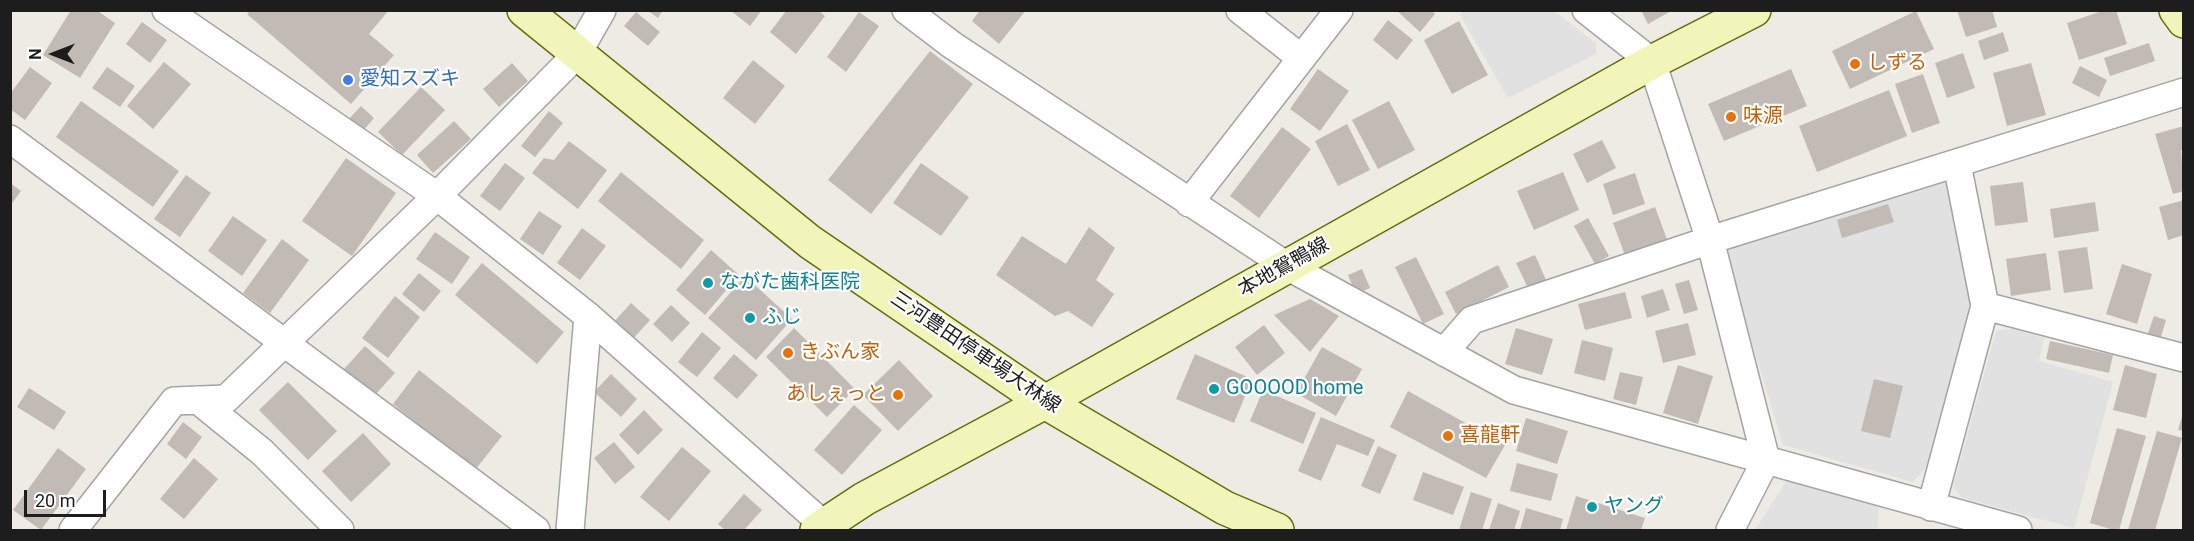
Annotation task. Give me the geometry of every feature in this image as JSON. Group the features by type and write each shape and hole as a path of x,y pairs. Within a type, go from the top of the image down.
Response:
{"main road":[{"name":"三河豊田停車場大林線","path":"524,10 810,242 1045,402 1225,508 1277,531"},
{"name":"本地鴛鴨線","path":"821,528 864,499 1045,402 1652,62 1755,10"},
{"path":"2176,10 2184,21"}],"street":[{"path":"166,10 437,196 588,316 821,528"},
{"path":"73,531 174,401 226,399 287,343 437,196 577,54 602,10"},
{"path":"906,10 952,45 1287,266 1514,390 2018,531"},
{"path":"1240,10 1301,58"},
{"path":"1189,202 1339,10"},
{"path":"1586,10 1652,62 1710,240 1766,460 1730,531"},
{"path":"1444,352 1472,320 1710,240 2184,92"},
{"path":"10,139 287,343 536,531"},
{"path":"1931,507 1984,306 1957,164"},
{"path":"1984,306 2184,358"},
{"path":"570,531 588,316"},
{"path":"198,400 262,452 340,531"}],"shaded area":[{"path":"1465,10 1554,11 1596,43 1596,54 1508,98 1460,15"},
{"path":"1937,180 1952,183 1975,306 1929,465 1913,482 1783,445 1726,256 1732,244"},
{"path":"2012,329 2044,338 2039,361 2113,382 2074,528 1962,498 1953,487 1996,331"},
{"path":"1787,480 1879,504 1878,530 1755,530"}],"building":[{"path":"71,10 96,10 115,23 80,78 43,55"},
{"name":"愛知スズキ","path":"251,10 389,10 369,34 394,55 351,104 247,14"},
{"path":"647,10 663,10 658,18"},
{"path":"730,10 762,10 750,26"},
{"path":"787,10 818,10 825,16 796,54 770,32"},
{"path":"980,10 1026,10 999,44 972,21"},
{"path":"1396,10 1431,10 1435,14 1420,32"},
{"path":"1641,10 1673,10 1648,24"},
{"path":"1957,10 1992,10 1997,27 1966,37"},
{"path":"2105,10 2116,10 2127,44 2079,60 2067,23"},
{"path":"1916,11 1934,49 1850,89 1832,51"},
{"path":"636,12 660,32 648,46 624,26"},
{"path":"859,12 879,26 846,72 827,57"},
{"path":"1388,20 1413,40 1397,60 1373,40"},
{"path":"1459,21 1488,75 1452,94 1424,40"},
{"path":"142,22 167,40 150,63 126,44"},
{"path":"2003,32 2009,51 1984,60 1978,41"},
{"path":"2149,43 2155,61 2110,76 2104,58"},
{"path":"930,51 973,84 871,214 828,180"},
{"path":"1963,53 1975,88 1947,98 1935,63"},
{"path":"753,60 785,86 755,124 723,98"},
{"path":"164,62 191,84 153,129 127,106"},
{"path":"512,63 528,81 499,107 483,89"},
{"path":"2031,63 2046,115 2007,126 1993,73"},
{"path":"2080,66 2107,80 2099,97 2072,83"},
{"path":"30,67 52,83 25,120 10,109 10,94"},
{"path":"107,67 135,86 120,107 92,88"},
{"path":"1318,69 1349,91 1320,131 1290,109"},
{"path":"1791,69 1807,106 1724,141 1708,104"},
{"path":"1923,74 1940,123 1912,133 1895,84"},
{"path":"421,87 445,110 402,155 378,132"},
{"path":"1889,90 1907,136 1817,172 1799,126"},
{"path":"81,101 179,171 153,207 56,137"},
{"path":"1389,101 1415,150 1378,169 1352,120"},
{"path":"361,106 374,118 362,132 348,120"},
{"path":"549,111 563,123 535,157 521,146"},
{"path":"454,121 471,139 433,173 417,155"},
{"path":"1347,124 1370,170 1338,186 1315,141"},
{"path":"2184,126 2184,150 2181,150 2184,191 2173,194 2155,134"},
{"path":"1282,127 1311,149 1259,218 1230,196"},
{"path":"1602,140 1616,168 1587,183 1573,154"},
{"path":"569,141 607,170 578,209 532,173 544,158 554,160"},
{"path":"346,158 396,193 352,256 302,221"},
{"path":"505,163 525,178 500,211 480,196"},
{"path":"921,163 969,197 941,236 893,203"},
{"path":"621,172 704,240 681,269 598,201"},
{"path":"1563,172 1579,210 1534,230 1517,191"},
{"path":"1635,173 1645,204 1613,215 1603,184"},
{"path":"186,175 211,193 180,237 154,219"},
{"path":"2023,182 2028,222 1995,226 1990,186"},
{"path":"10,183 21,191 10,206"},
{"path":"2184,200 2184,235 2168,240 2159,207"},
{"path":"2095,202 2099,231 2054,238 2050,209"},
{"path":"1888,204 1894,222 1842,238 1837,220"},
{"path":"1655,207 1668,242 1626,258 1613,223"},
{"path":"539,211 562,226 543,255 520,239"},
{"path":"233,216 267,240 242,276 208,251"},
{"path":"1588,218 1609,256 1595,264 1574,226"},
{"path":"1089,227 1115,248 1096,280 1114,294 1092,327 1068,311 1055,316 996,275 1022,236 1066,264"},
{"path":"582,228 606,246 580,280 557,263"},
{"path":"435,232 470,257 452,284 416,259"},
{"path":"282,239 309,260 270,313 243,293"},
{"path":"2087,247 2093,289 2064,293 2058,251"},
{"name":"ながた歯科医院","path":"711,250 739,275 705,315 676,290"},
{"path":"2046,253 2051,290 2011,296 2006,259"},
{"path":"1535,255 1546,280 1528,288 1516,263"},
{"path":"1416,257 1444,314 1423,324 1395,267"},
{"path":"482,263 564,332 537,364 455,295"},
{"path":"2122,264 2152,274 2137,324 2106,314"},
{"path":"1498,265 1509,287 1456,314 1445,292"},
{"path":"1362,269 1370,288 1356,294 1348,275"},
{"path":"419,273 441,291 424,312 402,294"},
{"name":"ふじ","path":"745,276 792,319 756,360 708,318"},
{"path":"1689,280 1698,310 1684,314 1675,284"},
{"path":"1663,289 1670,310 1647,318 1641,296"},
{"path":"1625,292 1632,318 1585,330 1578,304"},
{"path":"395,296 420,317 388,358 362,338"},
{"path":"1310,299 1339,316 1310,352 1274,315"},
{"path":"631,303 650,320 631,341 612,324"},
{"path":"671,305 690,323 672,342 653,324"},
{"path":"2154,316 2166,320 2160,340 2147,336"},
{"path":"1688,323 1696,355 1663,363 1655,331"},
{"path":"1264,325 1285,353 1257,375 1235,347"},
{"path":"794,328 855,389 827,417 766,357"},
{"path":"1516,328 1553,339 1542,375 1505,364"},
{"path":"702,332 721,348 697,377 678,362"},
{"path":"1582,340 1613,348 1605,381 1574,373"},
{"path":"2050,341 2113,355 2109,373 2046,359"},
{"path":"365,346 395,373 374,396 344,369"},
{"path":"1322,347 1362,369 1336,416 1296,393"},
{"path":"734,354 758,375 737,399 713,378"},
{"name":"GOOOOD home","path":"1195,354 1252,379 1234,423 1176,399"},
{"name":"あしぇっと","path":"899,360 933,396 898,431 863,395"},
{"path":"1678,365 1713,376 1698,424 1663,413"},
{"path":"2125,365 2157,374 2146,418 2113,410"},
{"path":"419,370 502,436 475,470 393,404"},
{"path":"1620,372 1643,377 1636,405 1613,399"},
{"path":"611,374 637,399 621,417 594,392"},
{"path":"1874,379 1903,386 1890,438 1861,431"},
{"path":"288,382 337,431 308,460 259,410"},
{"path":"29,388 66,412 54,430 17,407"},
{"path":"1263,390 1316,413 1303,444 1250,421"},
{"name":"喜龍軒","path":"1408,391 1505,445 1486,478 1390,427"},
{"path":"854,405 882,430 842,475 814,450"},
{"path":"644,410 663,430 638,455 619,435"},
{"path":"2184,410 2184,431 2178,430"},
{"path":"1321,417 1375,440 1368,456 1337,444 1321,481 1298,471"},
{"path":"1526,418 1568,431 1557,464 1516,451"},
{"path":"183,422 202,437 186,459 167,444"},
{"path":"2117,428 2146,436 2119,530 2114,530 2090,523"},
{"path":"2157,431 2182,438 2155,530 2128,530"},
{"path":"363,433 391,464 351,502 322,471"},
{"path":"614,442 635,467 615,484 594,458"},
{"path":"1378,446 1397,455 1380,494 1361,486"},
{"path":"682,447 711,471 669,521 640,497"},
{"path":"58,448 86,469 41,530 13,510"},
{"path":"194,458 218,479 184,519 160,499"},
{"path":"1517,463 1558,474 1551,501 1510,491"},
{"path":"1423,472 1464,487 1453,515 1413,500"},
{"path":"1471,492 1492,499 1482,530 1459,530"},
{"path":"744,494 762,510 744,530 725,530 718,524"},
{"name":"ヤング","path":"1576,496 1645,518 1641,530 1566,530"},
{"path":"1498,503 1520,511 1514,530 1489,530"},
{"path":"1526,508 1563,519 1560,530 1520,530"}],"place":[{"name":"しずる","path":"1855,64"},
{"name":"愛知スズキ","path":"348,80"},
{"name":"味源","path":"1731,117"},
{"name":"ながた歯科医院","path":"708,283"},
{"name":"ふじ","path":"750,318"},
{"name":"きぶん家","path":"788,353"},
{"name":"GOOOOD home","path":"1214,389"},
{"name":"あしぇっと","path":"898,395"},
{"name":"喜龍軒","path":"1448,436"},
{"name":"ヤング","path":"1592,507"}]}
